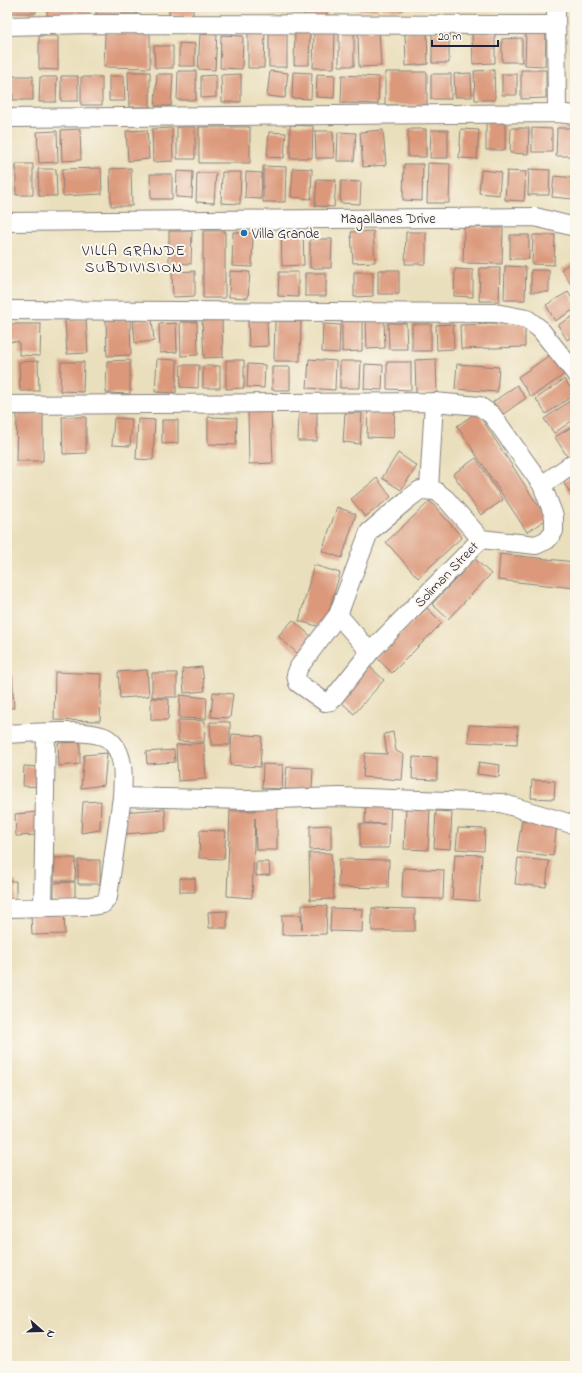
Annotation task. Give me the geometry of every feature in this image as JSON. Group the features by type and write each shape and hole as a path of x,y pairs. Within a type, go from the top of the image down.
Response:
{"street":[{"path":"556,7 557,113"},
{"path":"7,26 90,24 556,25"},
{"path":"7,118 557,113 575,115"},
{"name":"Magallanes Drive","path":"7,222 535,217 575,227"},
{"path":"7,310 495,313 527,319 540,329 575,373"},
{"path":"429,489 434,402"},
{"name":"Soliman Street","path":"7,404 434,402 479,406 492,415 542,485 554,516 554,531 547,540 536,545 481,538 370,652 331,701 325,702 320,700 298,683 296,675 299,667 338,615"},
{"path":"542,485 575,462"},
{"path":"370,652 338,615 369,532 420,490 429,489 436,491 446,499 481,538"},
{"path":"43,908 46,733"},
{"path":"7,734 94,733 109,739 116,749 124,773 108,897 103,904 43,908 7,908"},
{"path":"122,797 248,800 338,798 501,803 575,825"}],"building":[{"path":"9,7 36,7 36,13 9,13"},
{"path":"47,7 88,7 88,17 47,17"},
{"path":"96,7 137,7 137,14 96,14"},
{"path":"169,7 193,7 193,17 169,15"},
{"path":"304,7 327,7 327,17 304,17"},
{"path":"355,7 378,7 378,10 355,10"},
{"path":"382,7 404,7 403,10 382,9"},
{"path":"412,7 431,7 430,9"},
{"path":"269,30 287,30 287,67 269,67"},
{"path":"295,30 310,30 309,65 294,65"},
{"path":"379,30 381,66 359,67 358,31"},
{"path":"314,31 335,31 334,68 313,68"},
{"path":"339,31 354,31 354,66 339,66"},
{"path":"427,31 428,64 406,66 405,32"},
{"path":"526,31 546,31 545,66 525,65"},
{"path":"248,32 265,32 264,68 248,68"},
{"path":"449,32 449,63 432,63 432,33"},
{"path":"495,32 495,63 473,64 472,33"},
{"path":"105,33 150,33 150,68 104,67"},
{"path":"200,34 217,35 215,70 198,69"},
{"path":"221,35 243,36 242,69 220,68"},
{"path":"39,36 58,36 58,70 39,69"},
{"path":"522,38 522,62 502,62 502,39"},
{"path":"179,43 195,44 195,66 179,66"},
{"path":"154,46 173,46 173,68 155,68"},
{"path":"494,70 495,100 475,100 474,71"},
{"path":"521,70 546,70 546,98 521,99"},
{"path":"178,71 196,71 196,100 177,100"},
{"path":"270,71 288,73 285,98 267,96"},
{"path":"128,72 150,72 150,107 129,107"},
{"path":"293,72 312,73 311,99 292,98"},
{"path":"385,72 427,72 427,105 385,105"},
{"path":"471,73 472,97 455,97 454,74"},
{"path":"157,74 173,74 171,106 155,106"},
{"path":"241,74 241,102 222,102 221,75"},
{"path":"317,74 335,75 334,98 316,97"},
{"path":"431,74 451,74 451,99 431,99"},
{"path":"502,74 517,74 517,95 502,95"},
{"path":"216,75 216,97 201,98 201,76"},
{"path":"342,75 379,77 378,104 341,103"},
{"path":"7,76 9,76 9,100 7,100"},
{"path":"13,76 33,76 33,100 13,100"},
{"path":"61,76 78,76 78,101 61,101"},
{"path":"109,76 124,76 125,101 109,101"},
{"path":"40,77 57,77 56,102 39,102"},
{"path":"81,77 102,77 102,105 81,105"},
{"path":"486,123 505,124 505,150 486,150"},
{"path":"290,125 313,126 312,158 290,158"},
{"path":"177,127 195,127 195,159 177,159"},
{"path":"199,127 250,127 250,163 199,163"},
{"path":"172,128 173,161 153,162 152,129"},
{"path":"511,128 529,128 528,154 510,153"},
{"path":"532,128 552,129 552,152 532,152"},
{"path":"557,128 574,128 574,156 556,156"},
{"path":"80,129 81,160 62,161 61,130"},
{"path":"408,129 426,129 426,157 408,157"},
{"path":"461,129 479,130 477,159 459,158"},
{"path":"147,130 149,159 128,161 126,131"},
{"path":"383,130 386,165 363,167 360,132"},
{"path":"431,130 448,130 448,158 430,158"},
{"path":"57,131 58,162 39,163 37,132"},
{"path":"315,131 333,131 334,158 316,158"},
{"path":"269,132 286,133 284,158 267,157"},
{"path":"338,132 356,133 354,161 337,161"},
{"path":"428,163 450,164 449,203 427,203"},
{"path":"16,164 33,164 33,195 16,195"},
{"path":"404,164 423,164 422,201 403,200"},
{"path":"11,166 12,196 7,196 7,167"},
{"path":"263,166 286,167 285,202 263,202"},
{"path":"101,168 102,194 63,196 62,169"},
{"path":"131,168 132,206 111,206 110,169"},
{"path":"293,168 312,169 311,199 291,197"},
{"path":"38,169 56,169 57,196 39,196"},
{"path":"529,169 550,170 549,195 528,195"},
{"path":"481,170 501,172 499,195 479,193"},
{"path":"177,171 193,172 192,198 176,197"},
{"path":"507,171 526,172 524,201 505,200"},
{"path":"222,172 241,172 240,204 221,203"},
{"path":"246,172 262,173 261,199 245,198"},
{"path":"197,173 216,173 214,203 196,202"},
{"path":"150,174 172,174 172,199 151,199"},
{"path":"554,176 575,178 573,199 552,197"},
{"path":"317,179 336,180 334,207 315,206"},
{"path":"341,181 361,182 360,204 340,203"},
{"path":"464,227 503,228 502,264 463,263"},
{"path":"169,231 192,231 191,264 169,263"},
{"path":"203,231 225,231 225,298 203,298"},
{"path":"303,231 304,265 282,266 281,232"},
{"path":"373,231 375,262 353,263 351,232"},
{"path":"233,232 253,233 252,267 232,266"},
{"path":"406,232 426,232 426,264 405,264"},
{"path":"510,235 529,235 529,259 510,259"},
{"path":"533,235 555,235 554,265 532,264"},
{"path":"310,239 332,239 331,268 310,268"},
{"path":"575,260 575,281 571,284 561,269"},
{"path":"505,266 526,267 525,300 504,300"},
{"path":"480,268 500,268 499,301 479,301"},
{"path":"455,269 473,270 473,297 454,296"},
{"path":"378,270 399,270 399,294 378,294"},
{"path":"531,270 549,270 549,292 531,292"},
{"path":"195,271 195,296 173,297 172,272"},
{"path":"230,271 250,272 248,298 229,297"},
{"path":"279,272 298,272 298,297 278,296"},
{"path":"354,272 373,272 373,296 354,297"},
{"path":"305,273 326,273 326,296 305,296"},
{"path":"568,292 575,303 575,309 555,321 546,305"},
{"path":"575,315 575,335 567,340 558,325"},
{"path":"86,319 88,353 67,354 65,320"},
{"path":"152,319 154,341 135,343 133,321"},
{"path":"222,319 223,357 204,358 202,320"},
{"path":"342,319 362,319 362,351 342,352"},
{"path":"106,320 130,320 131,355 107,356"},
{"path":"267,320 268,346 249,347 248,321"},
{"path":"366,320 384,320 385,348 367,349"},
{"path":"275,321 301,321 300,361 274,361"},
{"path":"180,322 197,322 198,355 181,356"},
{"path":"176,323 177,352 160,353 159,324"},
{"path":"388,323 406,323 407,349 389,349"},
{"path":"525,323 525,347 461,349 460,325"},
{"path":"7,324 41,324 40,356 19,355 19,342 7,341"},
{"path":"323,324 340,325 339,353 322,352"},
{"path":"412,324 431,324 431,351 412,351"},
{"path":"453,324 454,349 437,350 436,325"},
{"path":"550,355 564,375 531,397 518,377"},
{"path":"157,359 177,360 176,393 155,392"},
{"path":"309,359 336,361 335,390 307,388"},
{"path":"436,359 437,393 416,394 415,360"},
{"path":"130,360 130,394 106,393 107,361"},
{"path":"226,360 244,360 244,388 226,389"},
{"path":"38,361 39,391 20,391 19,362"},
{"path":"340,361 361,361 360,388 340,388"},
{"path":"61,362 84,362 83,392 60,391"},
{"path":"387,362 411,362 411,390 387,389"},
{"path":"248,364 265,365 264,388 247,387"},
{"path":"365,364 383,365 382,390 364,389"},
{"path":"457,364 499,367 497,392 455,389"},
{"path":"181,365 199,365 198,388 180,387"},
{"path":"203,366 220,366 220,388 203,388"},
{"path":"272,367 290,367 290,390 272,390"},
{"path":"564,379 575,394 546,414 536,399"},
{"path":"517,385 526,398 502,415 493,402"},
{"path":"575,397 575,419 554,433 544,419"},
{"path":"368,409 395,410 393,438 367,437"},
{"path":"271,410 273,463 249,464 248,411"},
{"path":"299,412 317,412 317,441 298,441"},
{"path":"477,412 547,519 527,532 457,426"},
{"path":"17,413 43,413 43,461 16,461"},
{"path":"345,413 362,413 360,444 343,442"},
{"path":"62,417 86,417 86,453 63,454"},
{"path":"208,417 237,418 236,445 208,444"},
{"path":"114,418 132,419 130,446 112,445"},
{"path":"138,419 155,420 153,460 136,459"},
{"path":"162,420 178,420 178,443 162,444"},
{"path":"575,425 575,453 568,458 555,437"},
{"path":"398,453 417,466 401,490 382,478"},
{"path":"476,458 503,500 481,515 453,474"},
{"path":"575,474 575,500 563,482"},
{"path":"377,478 391,497 365,517 351,499"},
{"path":"430,501 462,537 418,578 386,542"},
{"path":"337,507 356,514 342,558 322,551"},
{"path":"500,554 575,562 575,588 498,580"},
{"path":"475,559 491,574 448,619 432,604"},
{"path":"314,565 340,573 324,628 299,621"},
{"path":"427,608 442,623 392,673 377,658"},
{"path":"293,620 314,639 299,655 278,636"},
{"path":"368,665 384,680 354,714 338,699"},
{"path":"202,667 205,691 184,693 182,669"},
{"path":"147,670 149,696 120,698 118,672"},
{"path":"55,672 102,674 100,721 54,720"},
{"path":"152,673 177,673 177,697 152,697"},
{"path":"7,675 12,675 14,708 7,708"},
{"path":"213,692 233,694 230,718 211,717"},
{"path":"180,695 207,698 206,719 179,718"},
{"path":"151,698 169,699 168,720 151,720"},
{"path":"178,720 205,721 204,742 178,741"},
{"path":"210,722 230,722 230,745 211,745"},
{"path":"469,725 518,727 517,744 468,742"},
{"path":"393,732 396,751 404,755 402,780 363,777 365,753 387,754 384,734"},
{"path":"232,734 262,736 260,767 230,765"},
{"path":"80,742 80,764 59,766 58,743"},
{"path":"204,743 206,779 178,781 176,745"},
{"path":"174,750 175,762 147,764 146,752"},
{"path":"107,753 104,785 81,788 84,755"},
{"path":"413,757 437,758 437,780 412,779"},
{"path":"479,762 500,765 499,777 477,774"},
{"path":"263,764 283,765 282,789 262,788"},
{"path":"24,766 43,767 41,787 23,786"},
{"path":"287,767 313,768 312,790 285,789"},
{"path":"532,780 555,781 554,799 531,798"},
{"path":"366,800 391,801 389,848 360,848 360,824 385,824 365,823"},
{"path":"101,801 100,830 81,833 83,802"},
{"path":"277,806 277,850 256,850 255,818 252,898 227,896 230,811 255,811 256,807"},
{"path":"406,808 430,809 428,850 404,849"},
{"path":"165,809 166,831 122,834 120,812"},
{"path":"436,811 452,812 450,849 434,848"},
{"path":"37,812 39,835 16,836 15,814"},
{"path":"522,820 557,824 553,856 517,852"},
{"path":"331,825 331,849 310,850 310,826"},
{"path":"458,828 485,829 484,851 456,849"},
{"path":"200,830 226,831 224,859 199,858"},
{"path":"309,853 331,853 334,899 310,900"},
{"path":"455,854 482,855 479,901 452,899"},
{"path":"55,858 76,858 75,881 54,881"},
{"path":"518,858 549,861 546,887 515,884"},
{"path":"339,859 389,860 388,888 338,887"},
{"path":"78,860 100,860 100,884 78,884"},
{"path":"256,862 269,862 270,875 256,876"},
{"path":"403,868 444,870 443,899 402,898"},
{"path":"180,878 195,878 195,892 180,892"},
{"path":"7,881 16,881 16,906 7,906"},
{"path":"75,882 75,902 54,902 54,883"},
{"path":"302,905 327,906 326,934 282,935 282,915 301,915 302,930"},
{"path":"331,908 363,909 362,932 330,931"},
{"path":"372,908 415,909 415,931 372,931"},
{"path":"227,911 227,928 209,928 208,912"},
{"path":"64,914 65,934 32,935 31,915"}],"place":[{"name":"Villa Grande","path":"244,233"}],"district":[{"name":"VILLA GRANDE SUBDIVISION","path":"134,258"}]}
